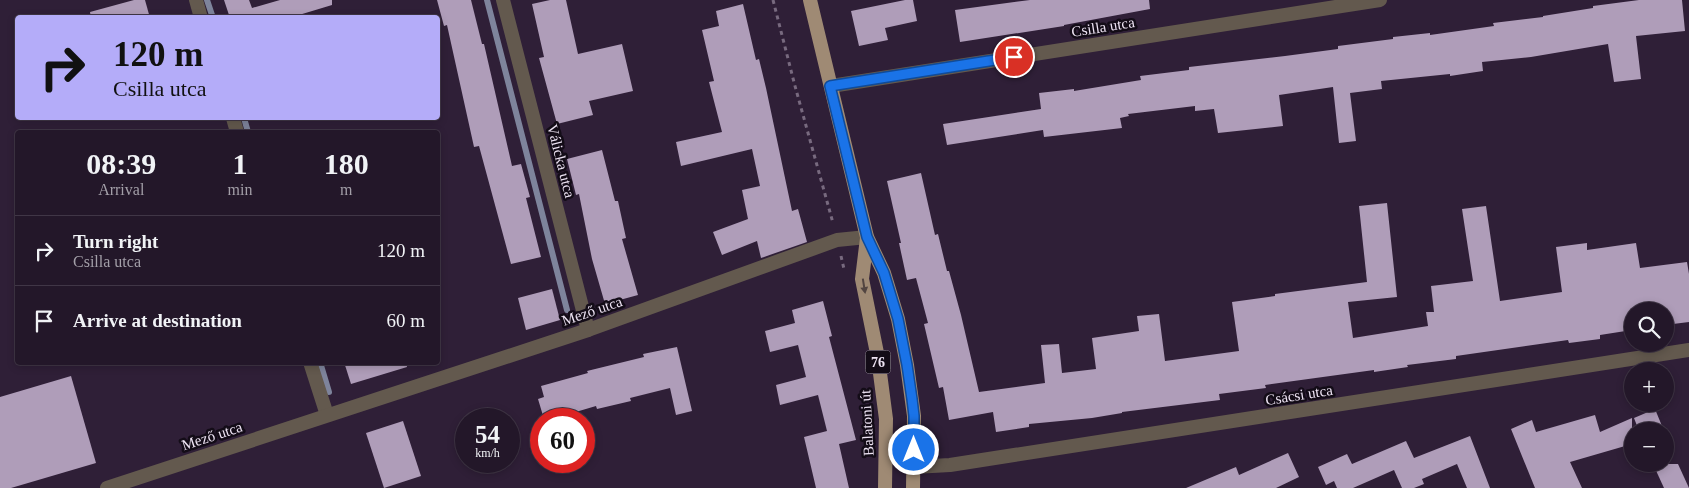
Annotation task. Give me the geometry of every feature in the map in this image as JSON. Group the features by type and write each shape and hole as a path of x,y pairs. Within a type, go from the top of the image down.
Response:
{"main road":[{"name":"Balatoni út","path":"810,0 867,237 884,273 898,319 914,416 913,488"},
{"name":"Balatoni út","path":"867,237 862,279 878,358 886,419 885,488"}],"street":[{"path":"196,0 200,15"},
{"name":"Válicka utca","path":"503,0 588,330"},
{"name":"Csilla utca","path":"830,86 1380,0"},
{"name":"Mező utca","path":"107,488 588,330 837,240 867,237"},
{"name":"Csácsi utca","path":"914,467 950,465 1689,350"},
{"path":"311,365 327,416"}],"path":[{"path":"773,0 846,278"}],"building":[{"path":"134,0 145,0 149,15 90,15 90,12"},
{"path":"224,0 249,0 252,8 280,0 332,0 332,5 299,15 229,15"},
{"path":"437,0 471,0 482,44 484,44 512,166 521,164 530,197 526,198 541,257 511,264 479,146 474,147 447,25 444,26"},
{"path":"550,0 566,0 578,54 622,44 633,91 589,101 593,115 557,124 539,58 544,57 532,4"},
{"path":"913,0 917,21 885,28 888,40 859,46 851,11"},
{"path":"1030,0 1149,0 1150,9 1064,26 960,42 955,10"},
{"path":"1639,0 1682,0 1685,31 1636,36 1641,79 1614,82 1608,44 1531,57 1482,62 1483,71 1450,76 1450,74 1381,81 1382,89 1350,93 1356,141 1339,143 1333,87 1279,95 1283,126 1218,133 1214,109 1195,111 1195,106 1128,114 1129,116 1120,118 1122,128 1044,137 1043,130 947,145 943,124 1041,109 1039,93 1074,89 1074,91 1141,80 1140,76 1189,70 1189,67 1338,49 1338,46 1393,39 1393,37 1430,33 1430,35 1494,26 1493,23 1543,17 1593,8 1593,6"},
{"path":"743,4 756,60 759,59 766,88 792,211 798,209 807,242 761,258 757,241 722,255 713,232 748,219 742,190 760,186 752,149 681,166 676,142 722,132 709,82 714,81 702,30 719,26 716,11"},
{"path":"602,150 615,201 618,201 626,238 622,239 638,295 605,304 592,259 579,194 576,195 567,159"},
{"path":"921,173 935,235 938,234 947,271 949,271 979,392 1045,383 1041,345 1059,344 1062,373 1096,369 1092,338 1139,331 1137,316 1159,314 1165,361 1239,351 1232,302 1275,296 1275,294 1367,282 1359,206 1387,203 1397,297 1348,302 1353,338 1428,326 1426,312 1434,312 1431,286 1473,281 1462,209 1486,206 1500,301 1562,292 1556,247 1587,243 1587,250 1636,243 1640,268 1687,262 1689,274 1689,322 1674,324 1674,302 1624,302 1624,331 1600,335 1600,339 1569,343 1568,340 1456,356 1456,359 1407,365 1408,367 1265,385 1266,388 1219,394 1220,400 1122,412 1092,418 1029,424 1029,427 996,432 993,412 949,420 943,387 939,388 924,324 928,323 916,278 907,280 887,181"},
{"path":"552,289 560,320 526,330 518,298"},
{"path":"823,301 832,336 829,337 856,440 839,444 849,488 816,488 804,437 827,431 818,395 780,405 776,385 806,377 798,345 770,352 765,331 795,323 792,310"},
{"path":"677,347 692,411 676,415 670,388 630,398 631,401 597,409 596,406 589,408 541,408 538,399 544,397 541,386 588,373 587,371 644,357 643,354"},
{"path":"345,365 407,365 407,367 351,384"},
{"path":"71,376 96,463 11,488 0,488 0,397"},
{"path":"1648,412 1656,412 1660,422 1636,422 1634,418"},
{"path":"1595,415 1600,432 1632,418 1632,422 1624,422 1624,446 1570,462 1582,488 1535,488 1511,429 1532,420 1536,432"},
{"path":"403,421 421,476 384,488 366,433"},
{"path":"1470,436 1490,488 1467,488 1457,464 1422,479 1424,484 1414,488 1402,488 1394,470 1353,488 1337,488 1334,481 1326,485 1318,467 1347,454 1352,464 1406,441 1414,458"},
{"path":"1288,453 1299,477 1276,488 1186,488 1236,467 1239,475"},
{"path":"1674,464 1678,464 1689,488 1664,488 1657,472 1674,472"}],"waterway":[{"path":"207,0 212,15"},
{"path":"487,0 567,310"},
{"path":"245,120 247,130"},
{"path":"321,365 329,392"}],"route":[{"path":"914,450 912,399 898,319 884,273 867,237 830,86 1014,57"}]}
